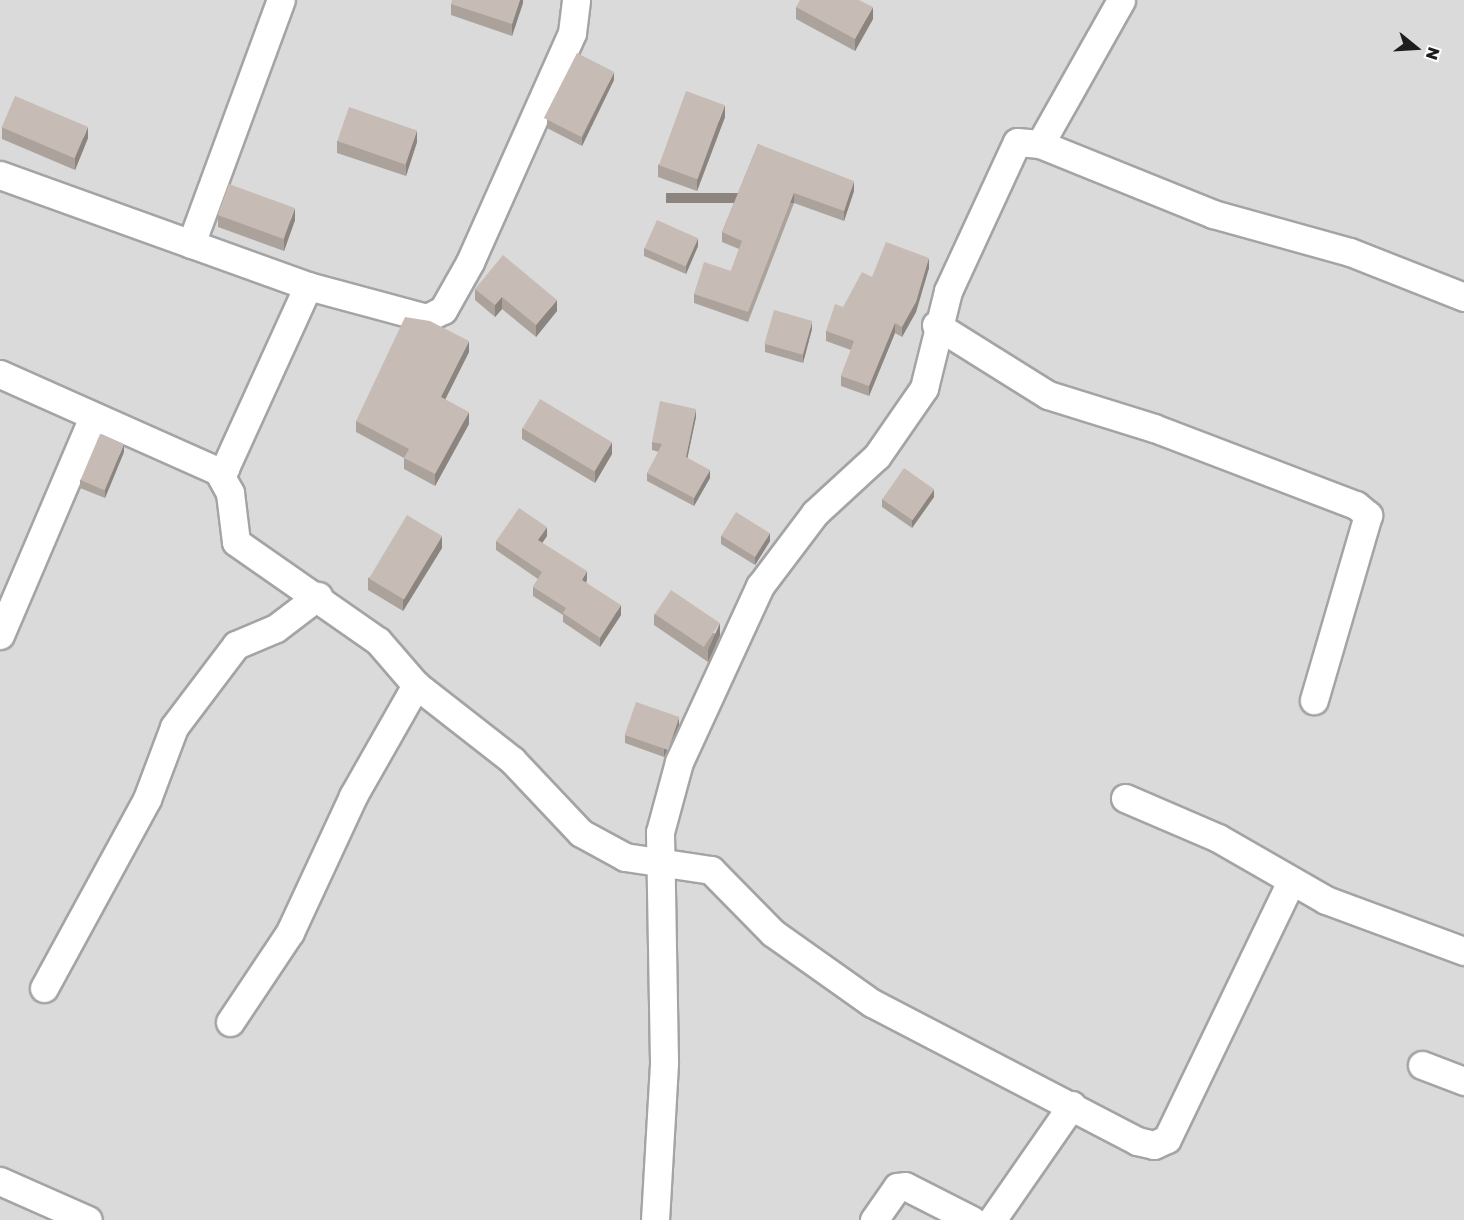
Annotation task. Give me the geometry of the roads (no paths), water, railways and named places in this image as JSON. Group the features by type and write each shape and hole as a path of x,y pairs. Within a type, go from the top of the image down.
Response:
{"street":[{"path":"191,244 281,0"},
{"path":"0,175 308,286 427,318 443,310 547,92 572,33 576,0"},
{"path":"1040,144 1121,0"},
{"path":"655,1220 664,1062 662,860 666,800 738,627 760,586 815,513 878,456 924,388 936,325 1007,158 1017,142 1040,144 1213,214 1350,252 1464,297"},
{"path":"218,471 225,468 308,286"},
{"path":"936,325 1048,395 1154,428 1356,505 1368,515 1314,700"},
{"path":"0,374 218,471 230,493 236,542 318,596 378,641 416,685 512,760 580,833 625,857 662,860 711,870 773,933 872,1003 1072,1105 1137,1141 1154,1145 1167,1139 1290,883"},
{"path":"0,636 93,417"},
{"path":"44,988 147,799 174,727 236,645 276,628 318,596"},
{"path":"230,1022 290,933 353,796 416,685"},
{"path":"1125,798 1218,838 1290,883 1464,951"},
{"path":"1422,1065 1464,1081"},
{"path":"992,1220 1072,1105"},
{"path":"0,1181 88,1220"},
{"path":"874,1220 897,1187 905,1186 972,1220"}]}
